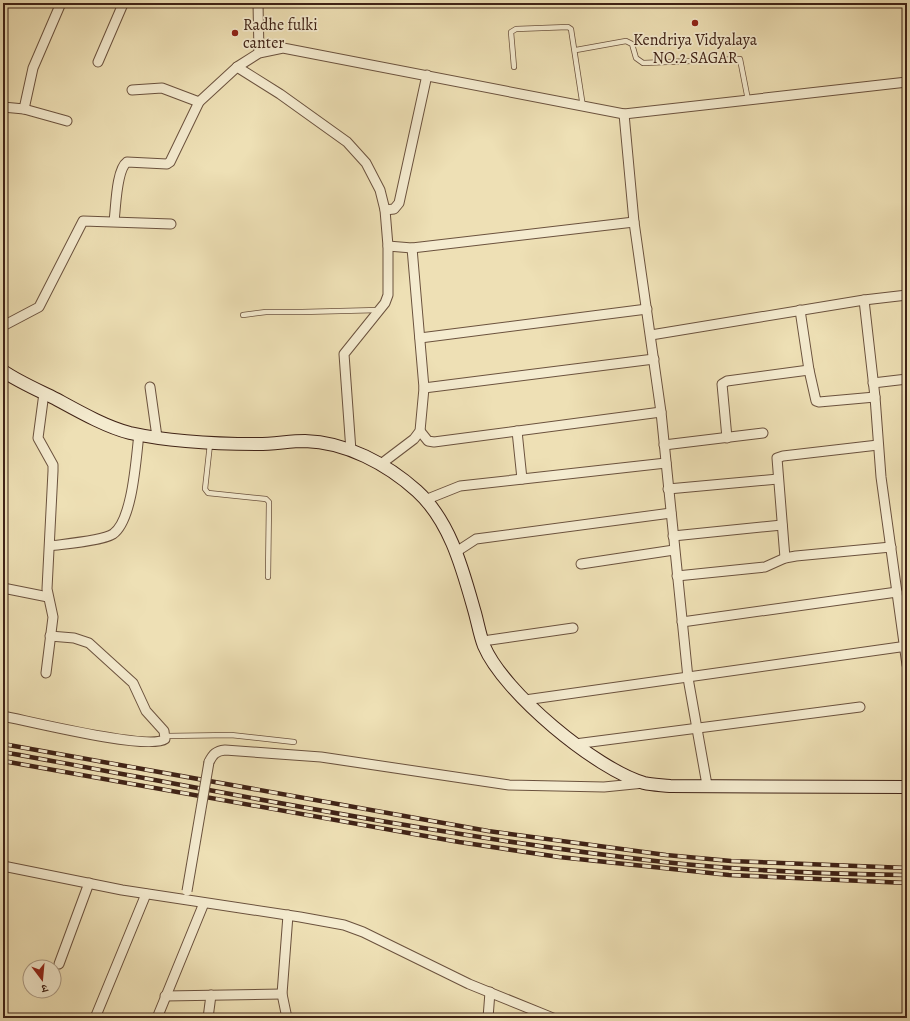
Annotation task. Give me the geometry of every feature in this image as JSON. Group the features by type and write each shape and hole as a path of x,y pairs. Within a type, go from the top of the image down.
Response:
{"main road":[{"path":"3,371 86,414 128,432 157,437 210,442 261,444 306,441 336,446 381,464 416,491 432,507 456,552 483,641 497,670 525,700 575,744 591,756 622,774 645,783 670,786 907,787"}],"street":[{"path":"24,109 30,75 61,3"},
{"path":"98,62 124,3"},
{"path":"258,3 259,53"},
{"path":"114,221 120,175 123,165 127,162 167,164 170,162 199,102 236,67 259,53 283,48 624,114 907,82"},
{"path":"236,67 280,94 357,151 366,162 380,190 385,210 388,246 388,295 379,310 344,354 351,451"},
{"path":"385,210 394,208 399,203 427,75"},
{"path":"132,90 162,88 199,102"},
{"path":"3,107 24,109 67,121"},
{"path":"624,114 634,222 661,412 670,513 688,678 707,785"},
{"path":"3,326 38,307 80,224 83,221 171,224"},
{"path":"388,246 412,248 634,222"},
{"path":"381,464 414,439 420,431 424,388 412,248"},
{"path":"651,335 800,310 907,295"},
{"path":"864,300 875,397 880,476 906,646 907,665"},
{"path":"420,338 647,309"},
{"path":"800,310 813,396 819,402 875,397"},
{"path":"424,388 654,359"},
{"path":"727,438 722,384 727,381 809,370"},
{"path":"873,383 907,379"},
{"path":"150,387 157,437"},
{"path":"44,393 38,438 53,465 48,597 53,617 46,674"},
{"path":"420,431 428,441 434,442 661,412"},
{"path":"517,431 522,478"},
{"path":"664,445 763,433"},
{"path":"50,546 106,537 117,530 132,499 139,434"},
{"path":"785,558 777,458 782,456 878,445"},
{"path":"425,500 460,486 666,463"},
{"path":"668,489 778,479"},
{"path":"456,552 476,539 670,513"},
{"path":"673,536 782,525"},
{"path":"677,576 765,567 785,558 891,547"},
{"path":"581,564 674,550"},
{"path":"3,588 48,597"},
{"path":"682,622 897,592"},
{"path":"483,641 573,628"},
{"path":"3,716 128,741 159,741 163,740 166,736 164,731 146,712 133,683 89,643 74,638 50,636"},
{"path":"525,700 906,646"},
{"path":"575,744 860,707"},
{"path":"186,896 209,762 212,755 217,751 225,750 328,758 498,784 604,787 645,783"},
{"path":"3,866 146,894 186,896 204,904 288,915 355,928 469,984 553,1018"},
{"path":"62,959 89,883"},
{"path":"94,1018 146,894"},
{"path":"157,1018 204,904"},
{"path":"287,1018 282,994 288,915"},
{"path":"488,1018 490,992"},
{"path":"165,996 282,994"},
{"path":"208,1018 211,995"}],"lane":[{"path":"514,67 511,32 516,29 568,27 572,32 576,50 583,107"},
{"path":"576,50 626,41 632,44 636,58 643,63 740,58 742,62 748,100"},
{"path":"243,315 266,312 379,310"},
{"path":"210,442 205,489 208,493 266,499 269,502 268,577"},
{"path":"166,736 231,735 294,742"}],"railway":[{"path":"3,744 488,831 666,855 731,861 907,868"},
{"path":"3,752 333,813 581,852 725,868 816,873 907,875"},
{"path":"3,761 459,842 559,857 729,875 907,883"}],"place":[{"name":"Kendriya Vidyalaya NO.2 SAGAR","path":"695,23"},
{"name":"Radhe fulki canter","path":"235,33"}]}
